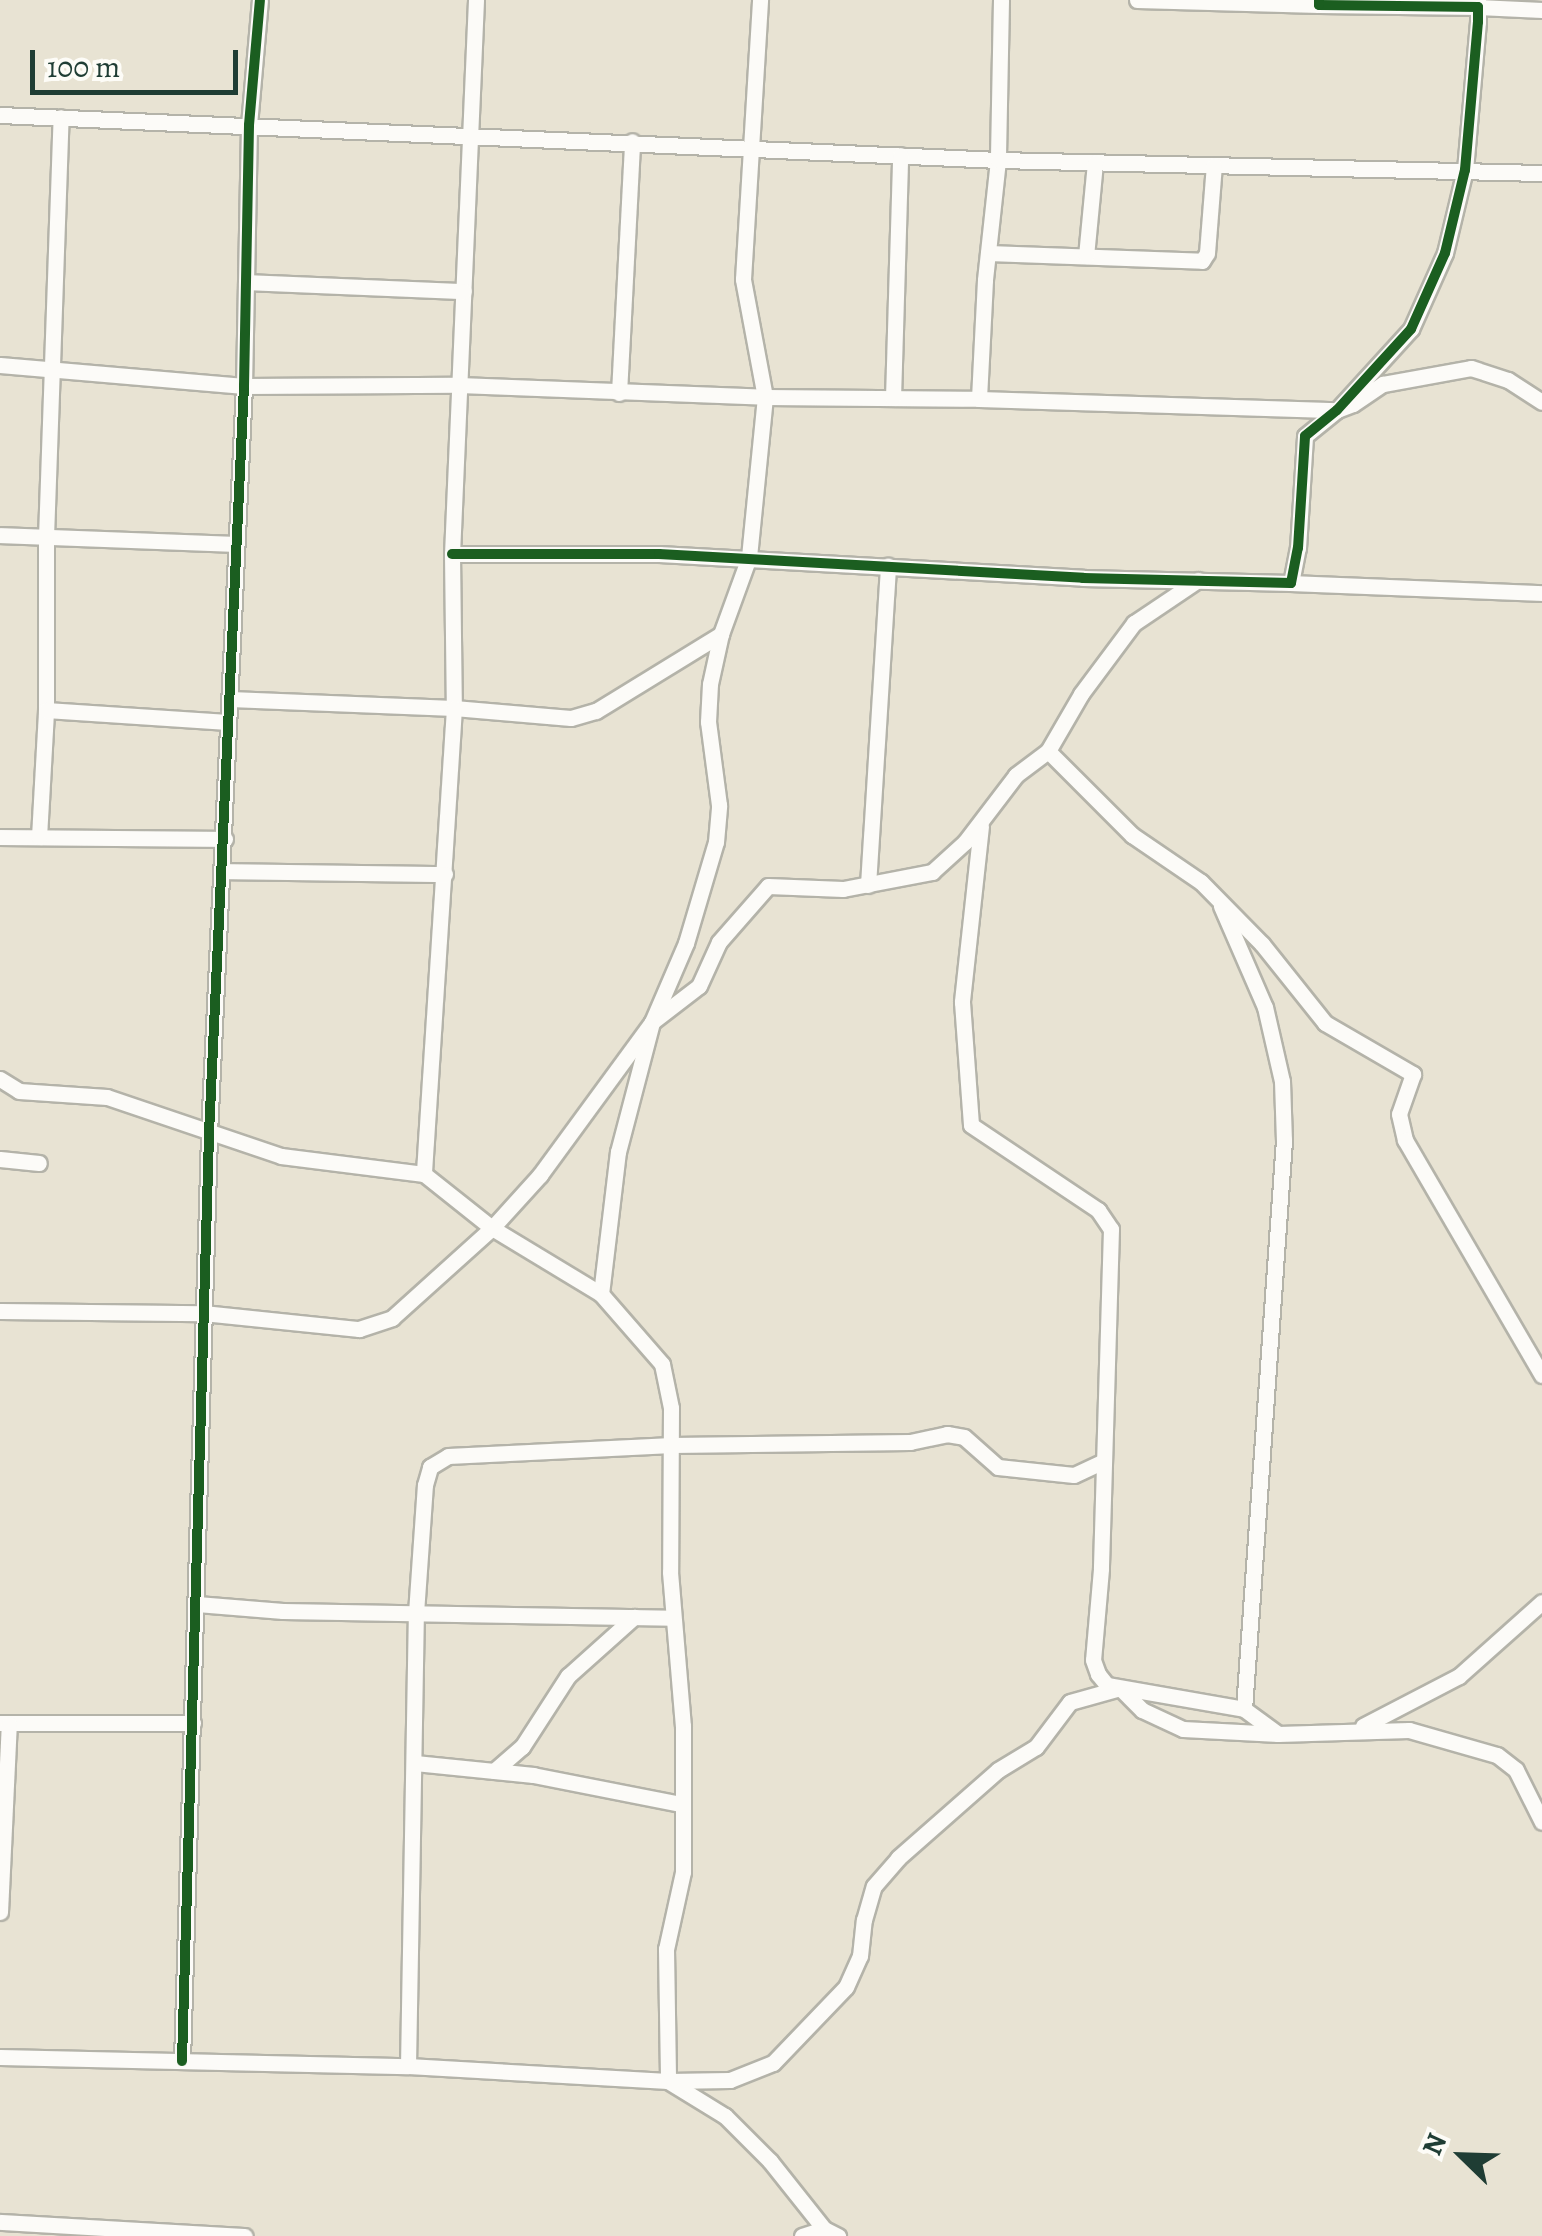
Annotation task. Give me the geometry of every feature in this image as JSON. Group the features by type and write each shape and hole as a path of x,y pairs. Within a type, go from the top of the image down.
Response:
{"street":[{"path":"182,2061 209,1133 244,386 249,125 260,0"},
{"path":"424,1174 454,708 452,554 476,0"},
{"path":"601,1294 618,1152 652,1022 686,943 716,842 719,806 708,722 720,634 749,557 765,397 742,279 760,0"},
{"path":"979,399 998,160 1001,0"},
{"path":"1137,0 1478,3 1542,10"},
{"path":"1291,582 1298,548 1306,436 1337,410 1411,329 1424,308 1445,252 1465,170 1478,3"},
{"path":"0,116 632,140 998,160 1542,173"},
{"path":"39,837 46,710 46,537 61,117"},
{"path":"619,393 632,140"},
{"path":"893,398 900,155"},
{"path":"1086,256 1095,162"},
{"path":"988,253 1202,260 1208,252 1214,165"},
{"path":"246,282 464,292"},
{"path":"0,365 244,386 459,386 1337,410 1354,404 1382,384 1471,368 1508,380 1542,402"},
{"path":"0,535 236,544"},
{"path":"452,554 749,557 1542,593"},
{"path":"868,886 888,566"},
{"path":"0,1311 203,1313 359,1329 392,1318 492,1228 563,1147 652,1022 699,986 720,942 768,886 843,890 932,872 982,822 1016,775 1048,751 1081,694 1134,623 1198,580"},
{"path":"230,700 454,708 571,718 720,634"},
{"path":"46,710 228,722"},
{"path":"1048,751 1132,834 1186,868 1219,900 1262,944 1325,1023 1413,1074 1399,1114 1405,1140 1542,1374"},
{"path":"982,822 962,1002 968,1113 978,1132 1098,1210 1112,1229 1093,1660 1107,1685 1244,1709 1278,1734"},
{"path":"0,837 224,839"},
{"path":"222,871 445,874"},
{"path":"1219,900 1265,1007 1283,1096 1284,1140 1244,1709"},
{"path":"0,1079 20,1091 107,1096 282,1156 424,1174 492,1228 601,1294 662,1364 672,1446 672,1618 683,1726 683,1872 666,1949 668,2081"},
{"path":"0,1159 39,1163"},
{"path":"408,2066 416,1613 425,1484 430,1467 448,1456 672,1446 910,1442 947,1434 964,1436 998,1467 1074,1475 1104,1462"},
{"path":"1360,1728 1459,1676 1542,1602"},
{"path":"197,1604 282,1612 672,1618"},
{"path":"494,1771 522,1747 568,1676 634,1618"},
{"path":"1120,1688 1142,1710 1182,1729 1278,1734 1360,1728 1409,1730 1497,1755 1516,1770 1542,1822"},
{"path":"0,2057 408,2066 668,2081 730,2080 773,2063 846,1988 860,1956 864,1920 874,1886 898,1858 998,1770 1036,1748 1070,1702 1120,1688"},
{"path":"0,1912 5,1724 193,1723"},
{"path":"415,1763 494,1771 681,1804"},
{"path":"668,2081 726,2116 831,2232"},
{"path":"0,2222 245,2236"},
{"path":"802,2236 831,2232"}],"cycle path":[{"path":"182,2061 209,1133 244,386 249,125 260,0"},
{"path":"452,554 659,554 1083,578 1291,583 1298,548 1305,436 1337,410 1411,329 1445,253 1465,170 1478,22 1478,7 1319,5 1319,0"}]}
